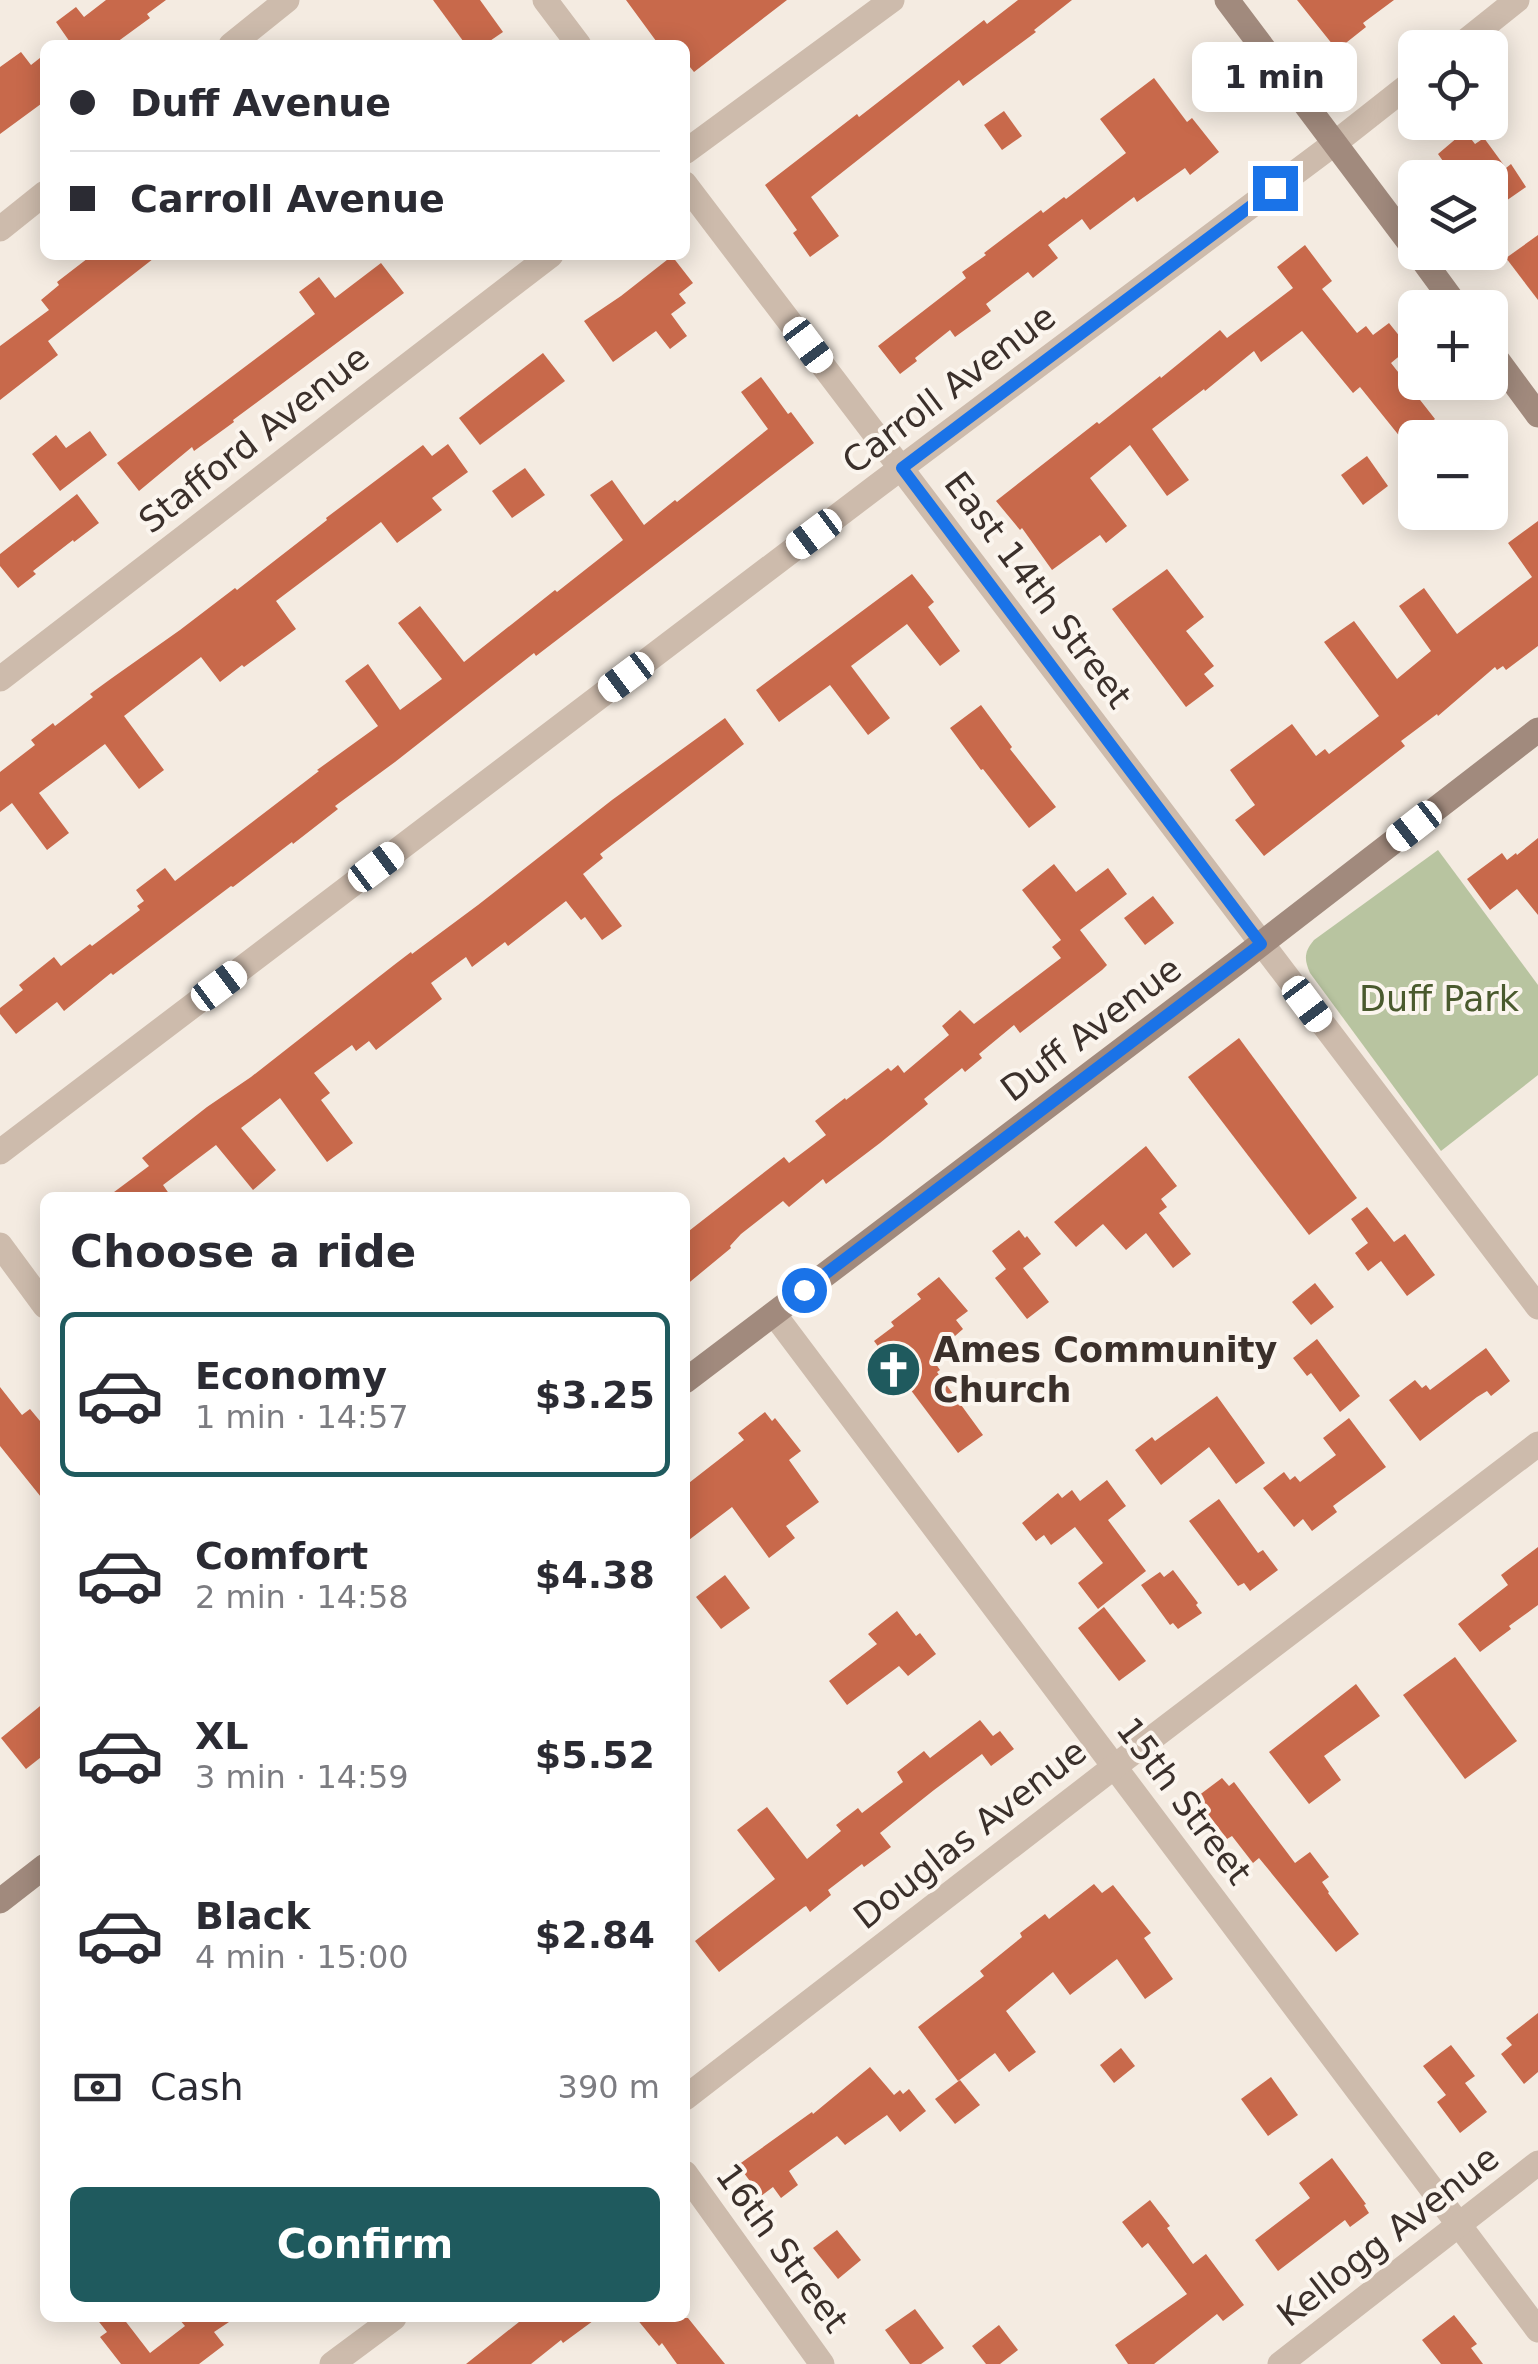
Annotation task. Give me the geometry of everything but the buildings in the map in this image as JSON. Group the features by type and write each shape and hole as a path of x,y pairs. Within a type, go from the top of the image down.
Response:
{"main road":[{"path":"1228,0 1398,227"},
{"path":"1508,374 1538,415"},
{"name":"Duff Avenue","path":"690,1377 1538,730"},
{"path":"0,1900 40,1870"}],"street":[{"path":"237,40 287,0"},
{"path":"545,0 576,40"},
{"path":"690,148 892,0"},
{"path":"1479,30 1517,0"},
{"name":"Carroll Avenue","path":"0,1152 1398,93"},
{"name":"East 14th Street","path":"690,191 1538,1307"},
{"path":"0,229 40,197"},
{"name":"Stafford Avenue","path":"0,679 545,260"},
{"path":"0,1245 40,1299"},
{"name":"15th Street","path":"774,1314 1538,2330"},
{"name":"Douglas Avenue","path":"690,2094 1538,1444"},
{"name":"Kellogg Avenue","path":"1280,2364 1538,2163"},
{"name":"16th Street","path":"690,2180 822,2364"},
{"path":"332,2364 389,2322"}],"green space":[{"name":"Duff Park","path":"1438,850 1538,985 1538,1075 1441,1151 1310,973 1306,960 1314,940"}],"place":[{"name":"Ames Community Church","path":"894,1370"}],"route":[{"path":"804,1290 1261,944 902,468 1275,188"}]}
